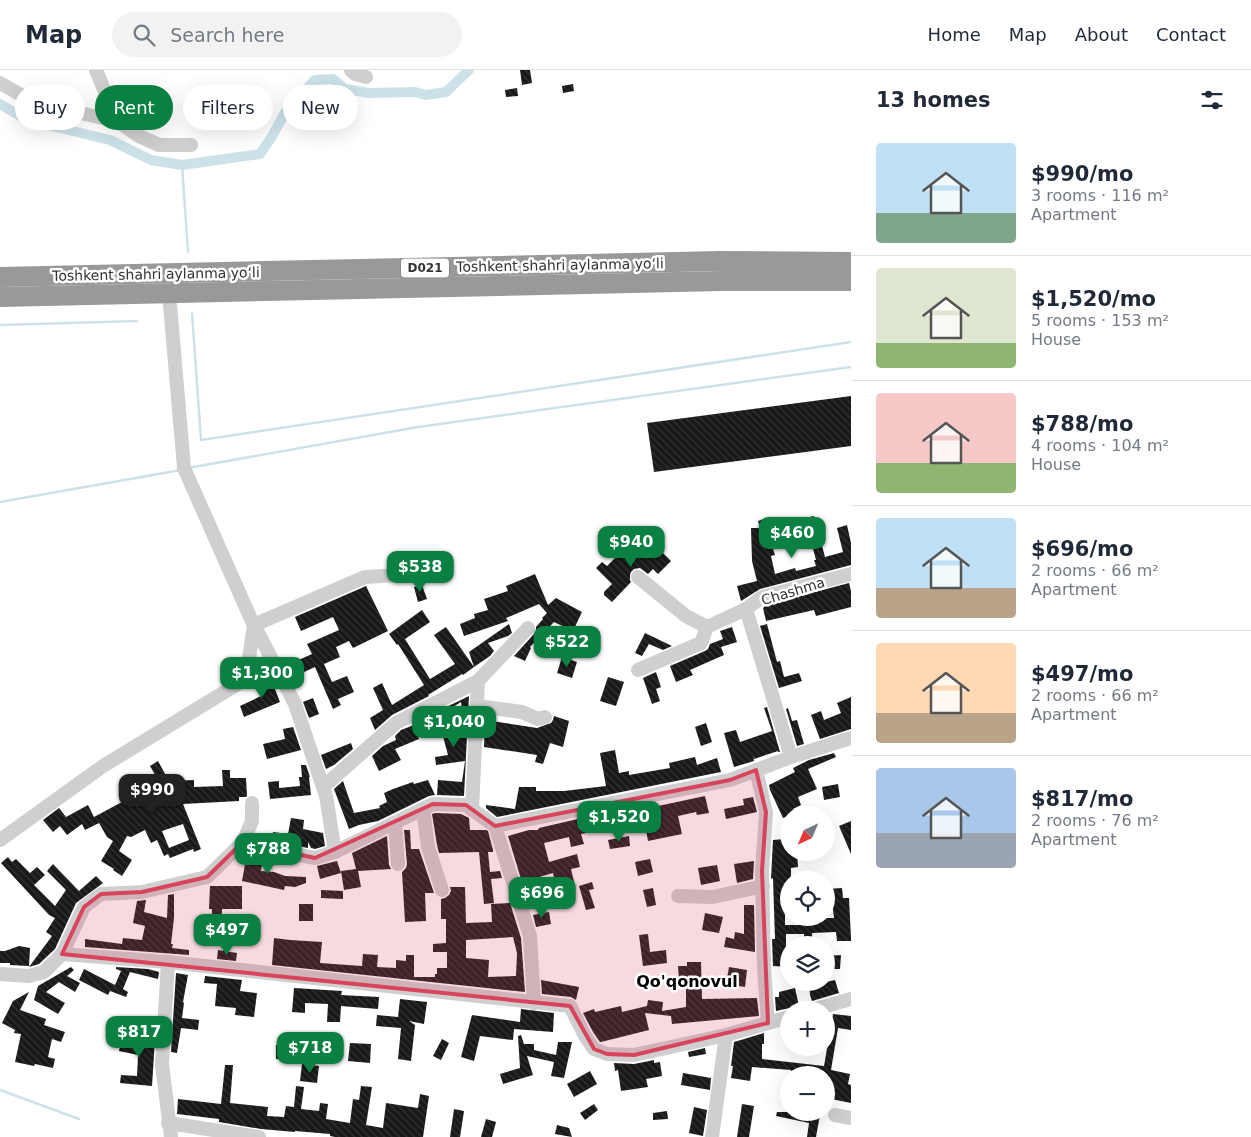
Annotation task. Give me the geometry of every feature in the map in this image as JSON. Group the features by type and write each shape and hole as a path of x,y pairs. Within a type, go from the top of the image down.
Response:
{"highway":[{"name":"Toshkent shahri aylanma yoʻli","path":"0,297 169,294 571,275 720,262 851,262"},
{"name":"Toshkent shahri aylanma yoʻli","path":"0,278 571,275 731,281 851,281"}],"street":[{"path":"96,70 102,85"},
{"path":"351,70 355,74 366,77"},
{"path":"0,82 30,100 95,116"},
{"path":"130,130 159,145 192,145"},
{"path":"169,294 185,470 254,625 295,704 326,796 335,852"},
{"path":"254,625 365,577 416,574"},
{"name":"Chashma","path":"707,627 746,609 762,597 851,574"},
{"path":"638,577 686,616 707,627 701,643 638,670"},
{"path":"746,609 791,757"},
{"path":"0,840 103,766 246,679 254,625"},
{"path":"323,787 396,723 478,681 528,628"},
{"path":"472,810 478,681"},
{"path":"478,706 522,712 538,718 545,717"},
{"path":"495,826 730,780 791,757 851,738"},
{"path":"756,770 766,812 762,871 764,969 768,1023"},
{"path":"0,974 29,976 44,972 62,954 84,907 101,894 142,892 207,877 243,842 252,821 252,803"},
{"path":"243,842 257,847 315,858 335,852 433,804 466,805 495,826 530,936 534,1003"},
{"path":"423,810 428,847 442,890"},
{"path":"395,823 398,864"},
{"path":"678,896 713,897 763,886"},
{"path":"62,954 168,962 570,1006 585,1036 594,1049 606,1054 634,1055 726,1035 780,1020"},
{"path":"168,962 162,1064 171,1137"},
{"path":"835,1004 851,999"},
{"path":"712,1137 726,1035"},
{"path":"835,1115 851,1118"},
{"path":"168,1123 259,1137"}],"highlighted area":[{"path":"756,770 766,812 762,871 768,1023 634,1055 607,1054 594,1049 570,1006 62,954 84,907 101,894 142,892 207,877 243,842 315,858 433,804 466,805 495,826 730,780"}],"building":[{"path":"520,70 530,70 532,83 522,85"},
{"path":"573,84 574,91 563,93 562,86"},
{"path":"517,88 518,96 506,97 505,90"},
{"path":"851,396 851,446 654,472 647,423"},
{"path":"814,516 825,557 843,552 837,528 847,525 851,543 851,565 760,589 741,601 737,586 757,581 752,561 751,528 760,528 758,521 764,519 775,555 771,556 775,574 795,568 796,571 816,566 805,518"},
{"path":"652,542 671,561 658,574 653,569 648,574 640,568 634,569 630,575 631,582 612,602 604,595 604,592 612,584 596,568 602,562 607,566 624,549 634,560"},
{"path":"535,574 548,605 556,598 582,612 573,631 554,622 530,647 525,661 514,656 534,634 536,627 547,613 539,604 506,618 508,621 464,636 460,624 475,618 474,614 488,610 484,599 508,591 506,586"},
{"path":"849,583 851,607 816,616 814,610 766,621 763,608 766,605"},
{"path":"422,585 427,599 418,602 414,587"},
{"path":"366,586 388,631 353,648 349,641 336,647 340,657 324,664 332,682 347,676 354,692 338,699 341,705 333,709 315,667 291,678 285,666 312,654 307,644 339,630 333,617 301,631 295,617"},
{"path":"422,610 430,622 405,639 430,679 455,664 434,635 446,627 474,667 429,696 392,715 375,730 370,718 383,710 373,688 382,683 392,705 424,685 398,644 389,634"},
{"path":"509,624 512,633 488,643 494,651 474,667 469,652"},
{"path":"767,624 777,662 780,661 784,677 799,673 802,681 779,688 760,626"},
{"path":"732,627 737,642 721,647 724,655 690,670 693,675 676,682 670,666 705,651 710,644 723,639 720,631"},
{"path":"645,633 672,646 663,650 649,644 642,656 635,653"},
{"path":"562,657 577,662 572,678 557,673"},
{"path":"656,672 661,687 656,689 660,701 652,704 643,678"},
{"path":"608,677 624,682 616,706 600,701"},
{"path":"271,679 280,702 244,717 240,706 261,696 257,685"},
{"path":"469,696 464,796 437,795 438,780 462,782 465,761 436,765 435,757 448,755 440,725 463,719 461,702 435,718 432,714"},
{"path":"851,697 851,729 820,739 811,715 821,711 824,720 841,713 837,703"},
{"path":"313,698 319,714 309,718 303,702"},
{"path":"767,707 780,752 754,759 753,756 754,761 734,767 724,733 736,730 740,742 772,731 764,708"},
{"path":"788,708 792,721 797,720 804,744 797,746 786,709"},
{"path":"554,716 569,721 563,747 550,743 543,764 535,762 537,755 484,747 485,720 537,728 551,723"},
{"path":"424,721 426,724 413,732 416,731 419,739 395,749 401,760 379,771 372,756 383,746 396,740 395,736 401,730"},
{"path":"706,723 712,742 701,746 695,727"},
{"path":"293,727 301,750 267,759 263,744 285,739 283,729"},
{"path":"351,743 353,749 334,765 326,769 321,755"},
{"path":"615,750 619,773 629,771 629,775 670,768 669,763 695,757 697,765 717,758 721,772 497,817 486,808 486,805 515,809 519,787 536,787 536,791 564,791 606,786 600,753"},
{"path":"834,753 836,757 808,769 817,789 798,797 801,805 780,806 780,812 769,785 795,772 793,768 809,760"},
{"path":"158,761 169,781 194,780 194,787 223,786 222,770 230,770 230,778 246,778 247,796 239,797 239,801 183,804 201,849 194,852 193,849 170,858 168,854 164,856 157,840 151,843 145,830 131,837 127,836 119,851 132,860 122,876 101,861 113,841 107,837 99,823 85,830 82,824 67,835 60,826 53,832 43,820 59,808 66,817 88,805 94,817 159,782 150,766","holes":["183,824 189,840 169,848 162,831"]},
{"path":"301,765 306,765 310,777 311,795 270,799 268,782 279,781 279,788 300,786 299,777 302,777"},
{"path":"428,780 435,795 429,796 378,821 349,829 334,789 343,781 354,813 380,808 379,806 387,802 384,793 413,782 414,784"},
{"path":"838,784 840,797 824,800 822,787"},
{"path":"705,796 709,813 697,815 696,812 678,816 682,834 648,841 646,830 631,833 628,821 643,817 645,823 661,820 658,806"},
{"path":"753,797 757,812 726,819 724,809 744,805 743,799"},
{"path":"432,814 461,814 469,818 470,830 488,831 493,850 493,852 488,852 490,872 500,871 502,878 491,879 494,903 484,904 479,852 439,853"},
{"path":"291,818 304,820 303,829 323,833 325,846 315,849 311,848 308,842 308,848 265,840 265,834 273,835 273,832 288,834"},
{"path":"582,818 586,833 581,834 584,844 571,847 569,837 544,843 549,862 577,854 580,867 571,869 575,886 564,889 562,883 556,885 553,873 532,879 534,886 524,889 508,836"},
{"path":"851,821 851,854 839,826"},
{"path":"404,830 410,830 411,849 419,849 434,893 425,893 426,921 405,922 402,872 407,864"},
{"path":"387,836 389,865 391,869 358,871 361,887 344,890 341,871 356,869 352,853"},
{"path":"629,836 630,846 610,849 608,840"},
{"path":"780,839 780,861 798,861 798,867 791,868 791,871 780,871 780,926 835,926 835,888 842,888 843,898 849,898 851,941 837,941 836,932 812,933 812,936 786,934 786,936 780,936 780,966 773,966 772,939 775,939 773,878 771,879 773,840"},
{"path":"247,853 263,857 261,871 274,872 285,876 306,877 306,883 295,887 285,886 284,890 242,881"},
{"path":"8,857 12,862 16,859 30,873 37,867 45,875 34,885 55,906 66,890 47,871 53,864 79,891 96,876 103,883 76,903 55,949 39,964 29,967 52,936 46,932 55,918 49,915 1,863"},
{"path":"650,859 653,872 638,876 635,862"},
{"path":"337,861 341,873 320,879 317,866"},
{"path":"754,861 753,879 737,883 734,864"},
{"path":"717,865 720,881 701,885 698,868"},
{"path":"592,882 594,889 589,890 595,908 586,910 579,886"},
{"path":"210,886 242,886 242,909 222,909 221,933 211,933 212,909 209,909"},
{"path":"450,887 465,887 466,923 492,922 491,904 510,903 521,938 525,992 272,965 274,938 322,942 320,963 362,966 363,954 378,955 377,967 396,968 396,960 406,961 406,955 414,955 414,977 435,977 437,968 447,968 447,952 433,952 433,944 446,943 446,919 441,919 441,899 449,895","holes":["513,937 517,953 516,976 488,977 489,960 466,958 466,940"]},
{"path":"653,888 656,905 647,907 643,890"},
{"path":"321,890 343,891 343,899 321,898"},
{"path":"174,894 171,944 173,944 172,948 189,950 189,955 85,947 85,939 122,944 123,938 142,940 145,926 133,923 137,901 146,900 144,912 167,918 168,895"},
{"path":"299,904 313,904 313,921 299,921"},
{"path":"744,905 754,905 755,952 724,947 726,937 734,939 735,932 744,934"},
{"path":"549,912 551,924 536,927 533,915"},
{"path":"705,913 723,917 719,933 702,930"},
{"path":"648,934 650,952 666,950 667,963 643,966 639,935"},
{"path":"19,946 30,948 29,966 0,963 0,951"},
{"path":"218,950 237,953 236,961 217,959"},
{"path":"835,955 841,955 840,969 835,969"},
{"path":"687,962 701,962 702,999 757,998 759,1016 672,1024 671,1016 645,1013 649,1030 600,1042 583,1013 594,1009 595,1012 621,1006 622,1012 647,1006 648,1000 663,1002 662,1011 686,1007 686,980 679,980 678,966 687,966"},
{"path":"71,967 74,970 67,976 80,983 75,992 59,982 46,992 65,1003 58,1014 34,1000 38,986"},
{"path":"116,967 148,969 159,972 158,979 130,972 123,989 128,992 126,997 110,991 108,995 79,980 84,969 115,985 121,971 116,969"},
{"path":"729,967 747,970 745,987 726,984"},
{"path":"176,973 188,975 182,1018 199,1020 198,1030 181,1028 177,1053 171,1052"},
{"path":"205,976 242,980 240,991 257,993 254,1017 235,1015 236,1008 215,1006 217,984 204,983"},
{"path":"541,980 579,987 576,1000 571,997 542,994"},
{"path":"835,980 839,993 812,1001 810,991 835,991"},
{"path":"294,988 342,991 341,995 379,997 378,1009 341,1006 340,1022 327,1022 328,1004 305,1003 305,1013 292,1012"},
{"path":"796,991 798,1001 780,1001 780,1010 776,1011 775,997 779,997 779,992"},
{"path":"29,992 20,1010 46,1019 44,1025 65,1032 61,1042 52,1039 48,1057 55,1059 53,1068 15,1062 21,1034 14,1033 15,1030 2,1023 13,1001"},
{"path":"400,999 427,1002 424,1024 409,1021 415,1025 411,1061 398,1059 401,1028 376,1026 377,1015 398,1017"},
{"path":"521,1009 554,1013 553,1032 514,1029 513,1040 480,1036 474,1061 461,1057 472,1015 520,1022"},
{"path":"835,1014 851,1016 851,1030 838,1028 835,1046"},
{"path":"123,1032 155,1039 152,1086 120,1083 121,1075 137,1076 138,1055 119,1051"},
{"path":"764,1033 762,1059 824,1066 780,1066 780,1069 752,1067 750,1081 731,1078 734,1042"},
{"path":"521,1035 524,1044 534,1044 534,1050 556,1055 558,1042 572,1042 564,1078 551,1076 554,1062 527,1056 533,1075 503,1084 500,1074 520,1068 518,1036"},
{"path":"442,1039 449,1043 441,1060 433,1056"},
{"path":"350,1043 371,1044 370,1063 348,1061"},
{"path":"276,1045 302,1045 302,1059 276,1059"},
{"path":"705,1048 706,1054 689,1057 688,1052"},
{"path":"826,1056 833,1056 832,1066 824,1066"},
{"path":"654,1060 654,1063 660,1062 662,1076 646,1079 648,1087 621,1091 618,1070 615,1071 614,1063 634,1064"},
{"path":"302,1064 319,1066 317,1083 300,1081"},
{"path":"225,1065 233,1065 230,1103 268,1107 267,1116 284,1117 286,1106 294,1107 296,1086 304,1087 301,1109 319,1111 320,1103 328,1104 326,1119 350,1123 353,1099 359,1100 361,1086 372,1087 366,1125 383,1128 386,1103 418,1108 420,1094 429,1096 423,1137 335,1137 330,1136 330,1134 261,1129 219,1122 219,1119 177,1114 178,1099 221,1104"},
{"path":"590,1071 597,1084 574,1097 567,1084"},
{"path":"835,1071 850,1074 848,1084 851,1085 851,1103 835,1100"},
{"path":"683,1073 711,1078 710,1090 681,1085"},
{"path":"594,1104 598,1110 585,1120 580,1113"},
{"path":"742,1104 754,1106 749,1137 737,1137"},
{"path":"694,1107 707,1110 703,1136 689,1133"},
{"path":"454,1109 464,1111 460,1137 450,1137"},
{"path":"667,1111 668,1119 653,1120 653,1113"},
{"path":"777,1112 780,1112 780,1117 776,1116"},
{"path":"486,1119 496,1122 492,1137 481,1137"},
{"path":"800,1121 819,1121 816,1137 807,1137 809,1123"},
{"path":"557,1125 569,1128 572,1137 555,1134"}],"waterway":[{"path":"0,104 27,120 110,140 151,160 182,165 260,154 286,111 315,80 333,79 345,89 369,93 415,92 426,95 446,92 469,70"},
{"path":"182,165 188,252"},
{"path":"192,313 201,440 851,342"},
{"path":"0,325 137,321"},
{"path":"188,468 418,427 851,367"},
{"path":"0,502 181,470"},
{"path":"0,1090 79,1119"}],"district":[{"name":"Qo'qonovul","path":"687,981"}]}
